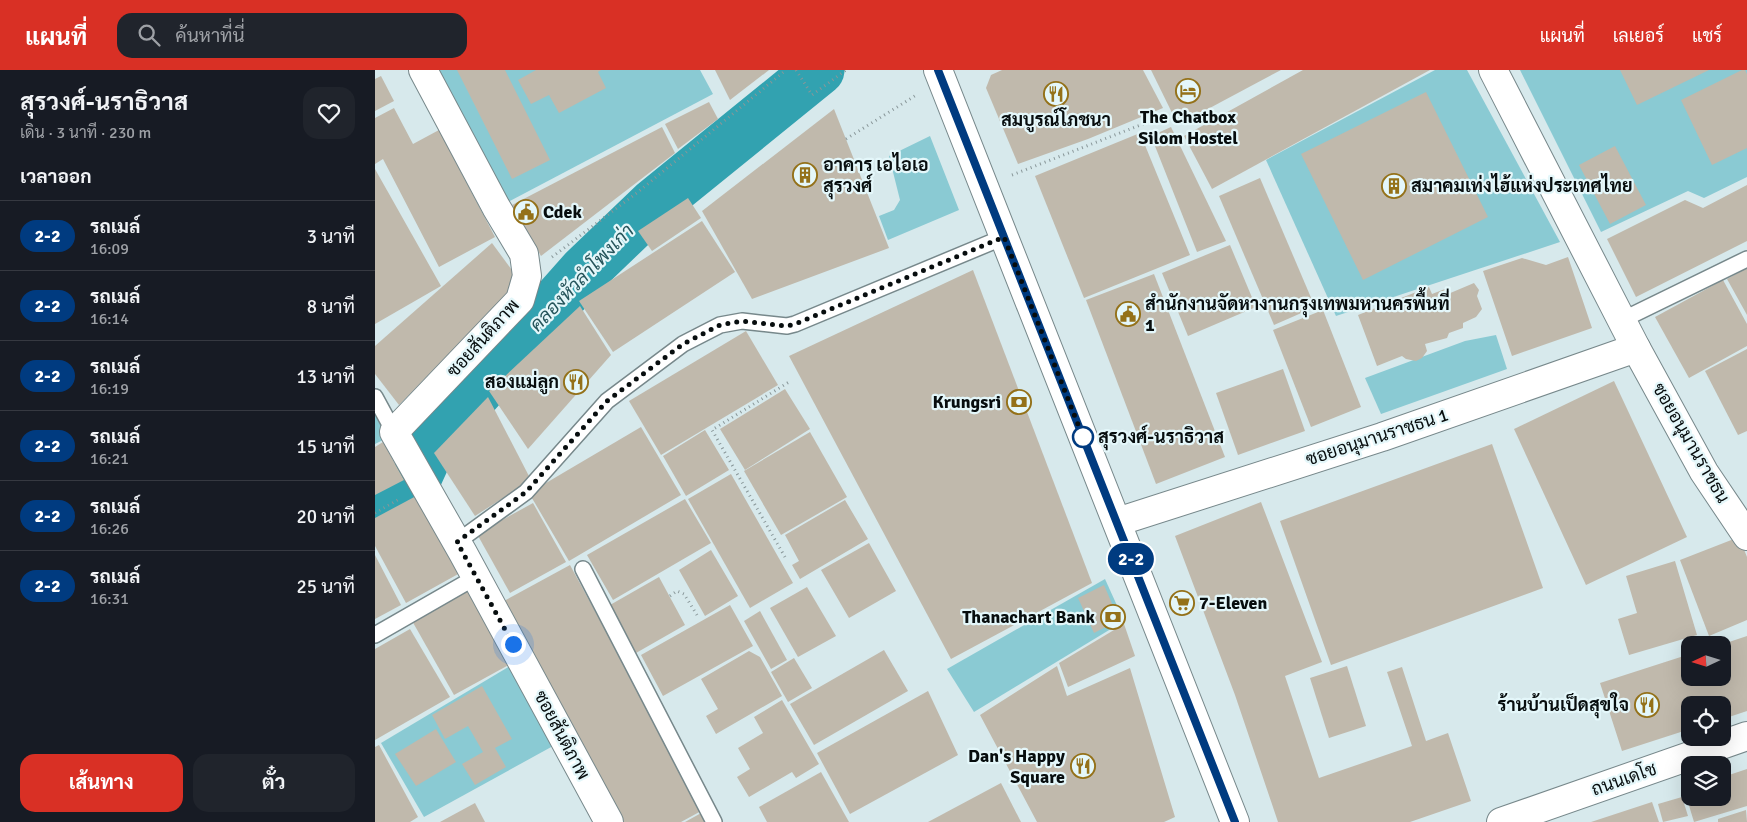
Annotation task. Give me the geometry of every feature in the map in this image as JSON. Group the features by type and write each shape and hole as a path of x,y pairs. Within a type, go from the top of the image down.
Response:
{"street":[{"name":"ซอยสันติภาพ","path":"423,70 496,207 524,254 527,276 520,300 399,441 457,542 609,822"},
{"name":"ซอยอนุมานราชธน","path":"1493,70 1636,348 1704,472 1747,536"},
{"path":"945,73 1004,237 1235,822"},
{"name":"ซอยอนุมานราชธน 1","path":"1117,522 1381,437 1636,348"},
{"name":"ถนนเดโช","path":"1501,822 1747,736"}],"lane":[{"path":"457,542 526,492 607,401 683,344 720,325 735,322 787,326 795,324 1004,237"},
{"path":"1622,320 1747,259"},
{"name":"ซอยสันติภาพ","path":"375,397 399,441"},
{"path":"583,569 714,822"},
{"path":"375,635 476,577"}],"path":[{"path":"546,261 638,192 786,70"},
{"path":"796,70 812,95 846,70"},
{"path":"846,139 918,94"},
{"path":"1011,175 1161,117"},
{"path":"785,557 712,430 789,382"},
{"path":"670,596 677,591 685,594 697,615"}],"shaded area":[{"path":"438,70 700,70 713,94 506,203"},
{"path":"1435,70 1467,70 1560,242 1336,316 1266,160"},
{"path":"1520,70 1747,70 1747,177 1704,198 1688,191 1601,232"},
{"path":"930,136 959,210 888,240 879,216 894,210 900,200 889,156"},
{"path":"1496,335 1507,369 1381,414 1365,378 1465,341"},
{"path":"375,411 389,437 375,444"},
{"path":"1105,579 1124,621 974,712 947,669"},
{"path":"515,663 553,746 424,817 381,743"}],"building":[{"path":"457,70 505,70 550,160 512,179"},
{"path":"536,70 601,70 598,72 606,88 559,113 549,95 531,104 518,80"},
{"path":"715,70 769,70 730,100"},
{"path":"1002,70 1143,70 1163,108 1088,139 1018,164 986,88 991,75"},
{"path":"1151,70 1281,70 1178,125"},
{"path":"1303,70 1430,70 1212,189 1184,136"},
{"path":"1620,70 1709,70 1637,105"},
{"path":"1745,70 1747,74 1747,148 1712,165 1681,100"},
{"path":"381,76 394,101 375,111 375,79"},
{"name":"สมาคมเท่งไฮ้แห่งประเทศไทย","path":"1426,92 1488,217 1363,280 1301,154"},
{"path":"709,102 718,119 678,149 665,124"},
{"path":"394,108 413,144 439,130 495,237 439,267 383,159 375,164 375,118"},
{"name":"อาคาร เอไอเอ สุรวงศ์","path":"834,109 889,248 752,299 702,211"},
{"path":"662,127 675,153 541,256 512,205"},
{"path":"1171,127 1226,241 1197,252 1151,136"},
{"path":"1140,133 1190,255 1084,298 1035,176"},
{"path":"1615,146 1646,205 1610,224 1579,165"},
{"path":"375,169 441,286 375,324"},
{"path":"1260,178 1315,307 1274,325 1219,196"},
{"path":"1747,185 1747,241 1636,297 1607,239 1685,200 1703,208"},
{"path":"688,198 701,218 652,251 638,231"},
{"path":"702,221 735,272 613,352 579,301"},
{"path":"492,243 520,281 399,405 375,374 375,346"},
{"path":"1230,245 1256,307 1188,336 1162,273"},
{"path":"1568,257 1592,328 1512,356 1483,271 1522,258 1546,265"},
{"path":"1747,268 1747,315 1727,279"},
{"path":"973,270 1092,583 951,659 789,356"},
{"path":"1154,274 1225,457 1156,484 1086,300"},
{"path":"1723,280 1747,324 1747,346 1689,378 1655,317"},
{"path":"1474,283 1479,290 1477,296 1482,309 1476,317 1463,323 1463,328 1449,333 1447,338 1425,344 1427,351 1422,358 1416,361 1402,356 1377,366 1358,315 1429,287 1432,294 1445,289 1448,294"},
{"path":"580,306 611,355 528,449 489,391"},
{"path":"1323,310 1361,407 1311,427 1273,330"},
{"path":"746,331 778,385 661,455 629,401"},
{"path":"1747,349 1747,431 1738,435 1705,371"},
{"path":"1283,369 1305,431 1238,455 1216,393"},
{"path":"1614,381 1687,537 1586,585 1514,429"},
{"path":"785,389 810,429 745,470 720,429"},
{"path":"488,397 531,480 475,516 434,453"},
{"path":"641,427 681,495 569,561 529,493"},
{"path":"705,430 729,470 686,496 663,456"},
{"path":"810,432 847,497 781,535 744,471"},
{"path":"383,442 404,480 375,495 375,447"},
{"path":"1492,444 1543,588 1331,665 1280,521"},
{"path":"731,474 793,583 750,608 688,499"},
{"path":"418,495 460,573 406,603 375,546 375,518"},
{"path":"685,499 711,543 613,600 587,555"},
{"path":"845,500 868,539 800,579 792,565 799,561 785,535"},
{"path":"1261,502 1322,662 1285,676 1319,778 1412,746 1387,672 1402,667 1426,741 1448,733 1471,801 1410,822 1278,822 1235,695 1175,536"},
{"path":"533,503 566,562 510,593 477,534"},
{"path":"1739,537 1747,557 1747,620 1709,636 1680,560"},
{"path":"869,543 896,591 849,618 821,570"},
{"path":"711,550 738,596 705,616 679,570"},
{"path":"375,555 401,605 375,619"},
{"path":"1675,561 1697,635 1681,636 1681,640 1629,655 1618,619 1637,613 1626,576"},
{"path":"570,565 703,810 681,822 624,822 504,601"},
{"path":"659,577 685,625 636,653 610,605"},
{"path":"471,585 514,662 454,695 411,619"},
{"path":"1104,585 1119,620 1094,633 1078,598"},
{"path":"807,587 836,636 798,657 770,608"},
{"path":"730,605 753,646 663,696 641,655"},
{"path":"760,611 787,660 771,669 744,621"},
{"path":"1124,624 1135,656 1068,687 1059,663"},
{"path":"410,629 450,697 375,740 375,649"},
{"path":"1747,636 1747,711 1731,716 1731,696 1681,696 1681,732 1622,751 1600,683 1681,657 1681,686 1731,686 1731,641"},
{"path":"884,650 908,691 814,745 790,704"},
{"path":"749,651 760,657 782,696 716,734 706,716 718,709 701,679"},
{"path":"794,658 812,688 788,702 771,672"},
{"name":"Dan's Happy Square","path":"1057,666 1067,696 1130,668 1175,817 1164,822 1037,822 980,715"},
{"path":"1347,666 1366,726 1329,738 1310,678"},
{"path":"482,686 512,739 495,748 506,767 475,785 462,764 483,752 468,726 445,739 432,715"},
{"path":"928,691 958,755 850,814 817,753"},
{"path":"782,700 819,764 796,778 792,772 749,797 737,777 750,769 738,748 763,733 754,717"},
{"path":"436,729 456,762 416,786 395,754"},
{"path":"379,745 418,817 410,822 375,822 375,747"},
{"path":"1747,769 1747,806 1694,822 1689,806 1731,806 1731,774"},
{"path":"821,772 849,822 767,822 759,807"},
{"path":"1001,783 1021,822 928,822"},
{"path":"1681,797 1681,806 1685,806 1688,816 1663,822 1658,804"},
{"path":"1652,802 1659,822 1591,822"},
{"path":"475,803 485,822 440,822"},
{"path":"1746,810 1747,822 1718,822 1718,819"},
{"path":"703,812 709,822 685,822"}],"waterway":[{"name":"คลองหัวลำโพงเก่า","path":"375,510 412,487 433,441 584,271 655,203 819,70"}],"bus line":[{"name":"2-2","path":"938,70 1235,822"}],"place":[{"name":"The Chatbox Silom Hostel","path":"1188,91"},
{"name":"สมบูรณ์โภชนา","path":"1056,94"},
{"name":"อาคาร เอไอเอ สุรวงศ์","path":"805,175"},
{"name":"สมาคมเท่งไฮ้แห่งประเทศไทย","path":"1394,186"},
{"name":"Cdek","path":"526,212"},
{"name":"สำนักงานจัดหางานกรุงเทพมหานครพื้นที่ 1","path":"1128,314"},
{"name":"สองแม่ลูก","path":"576,382"},
{"name":"Krungsri","path":"1019,402"},
{"name":"สุรวงศ์-นราธิวาส","path":"1083,437"},
{"name":"7-Eleven","path":"1182,603"},
{"name":"Thanachart Bank","path":"1113,617"},
{"name":"ร้านบ้านเป็ดสุขใจ","path":"1647,705"},
{"name":"Dan's Happy Square","path":"1083,766"}],"route":[{"path":"513,644 457,542 526,492 539,480 607,401 683,344 720,325 742,321 787,326 795,324 1004,237 1083,437"}]}
